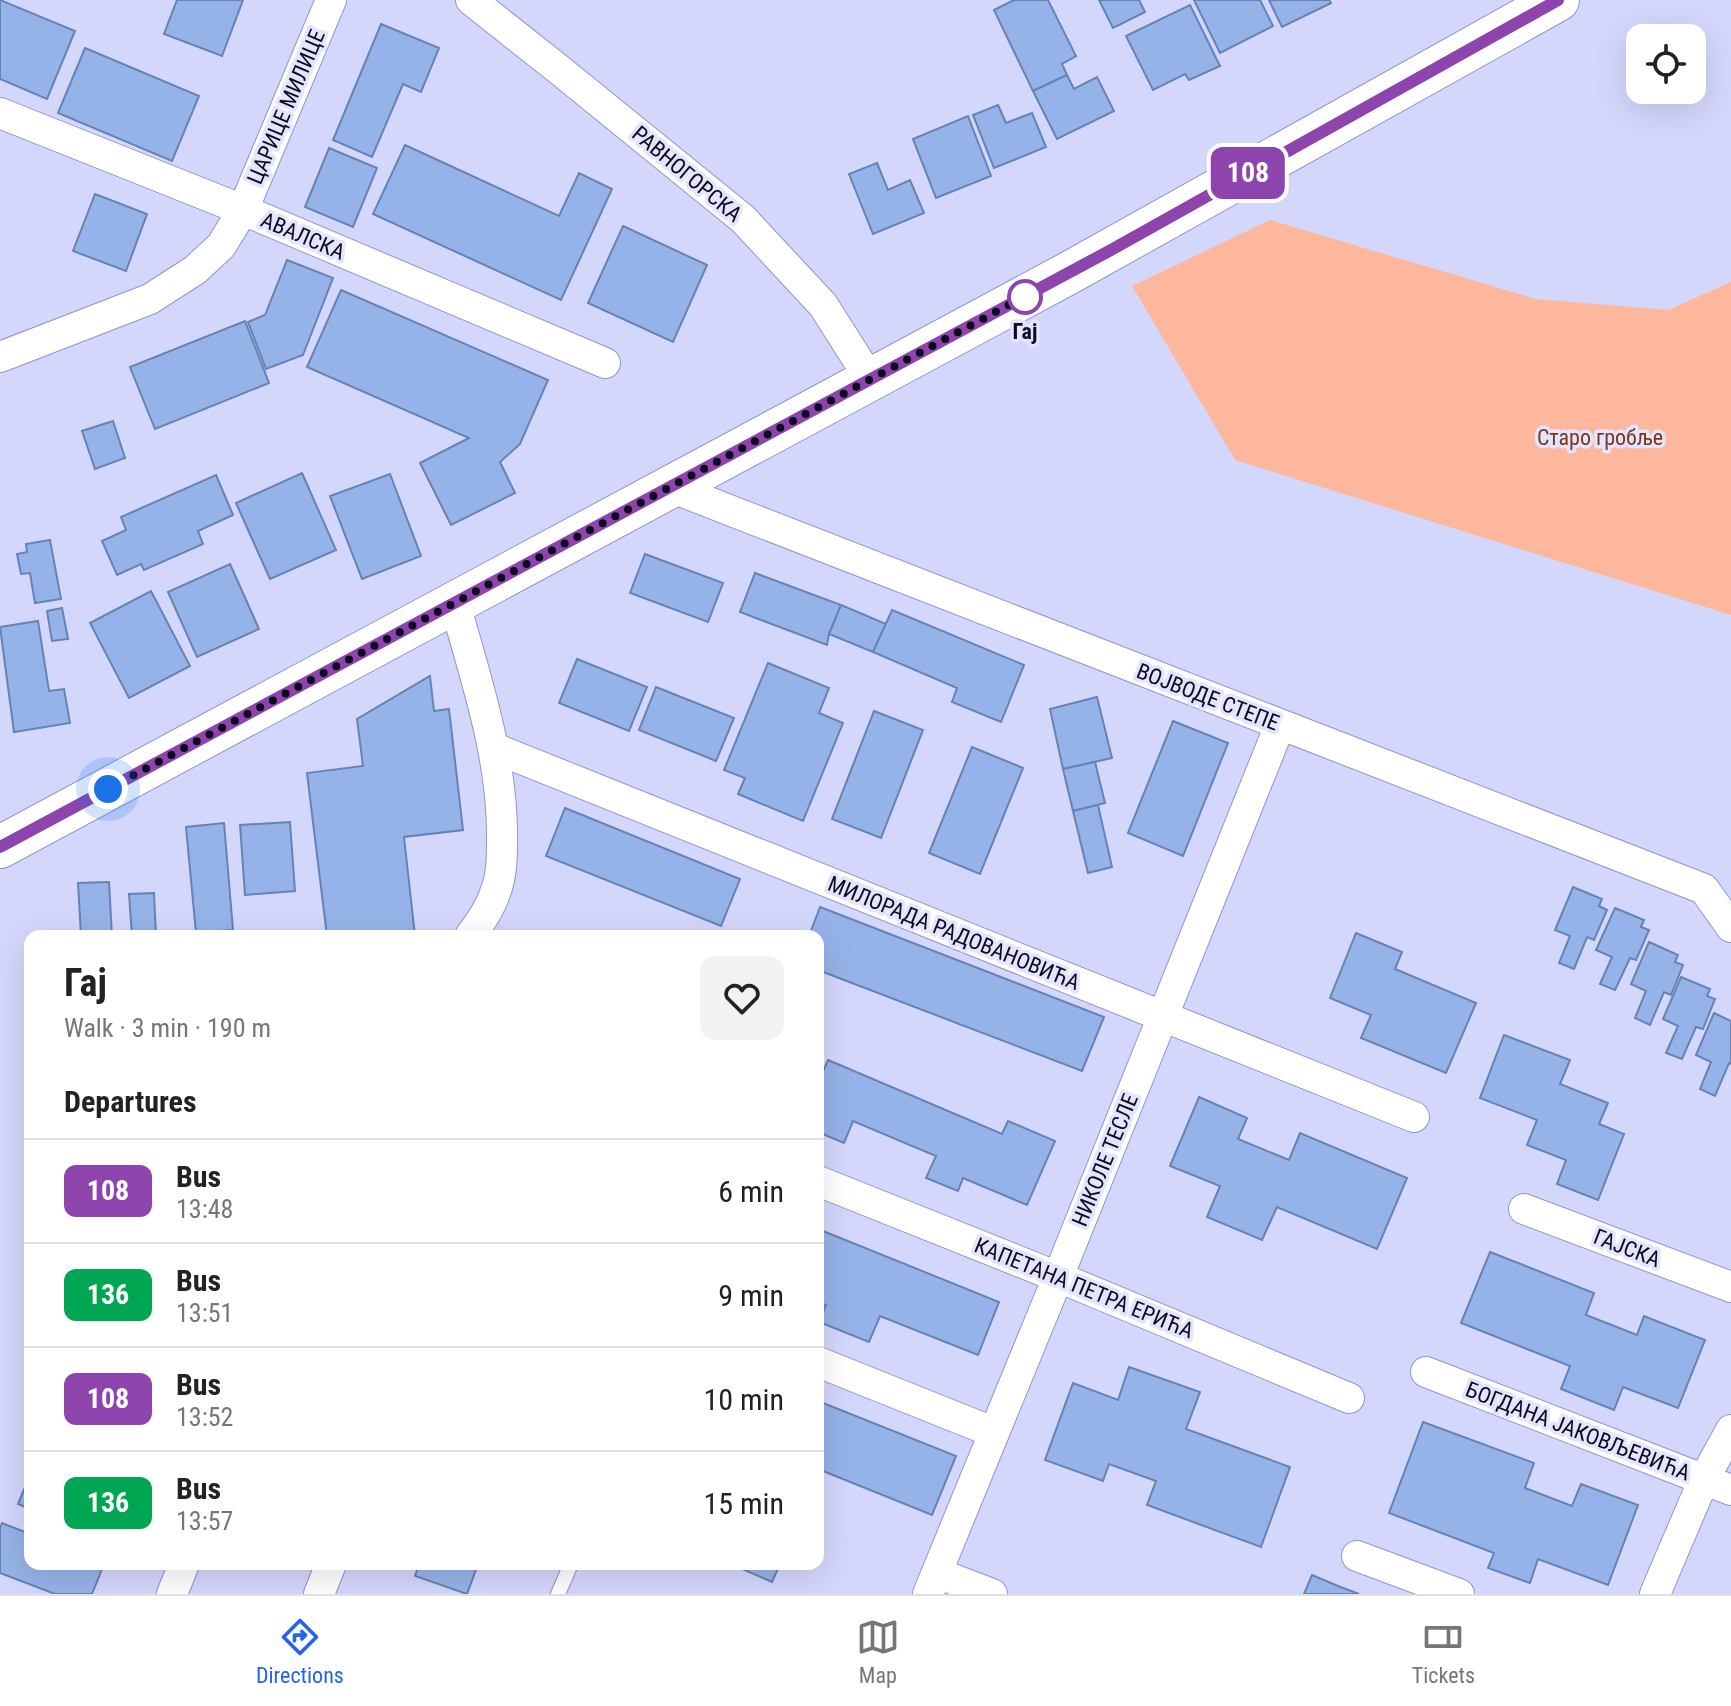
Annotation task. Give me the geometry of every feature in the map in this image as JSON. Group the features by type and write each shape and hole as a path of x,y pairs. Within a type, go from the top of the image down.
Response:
{"street":[{"name":"ЦАРИЦЕ МИЛИЦЕ","path":"0,357 150,299 208,260 221,246 243,210 331,0"},
{"name":"РАВНОГОРСКА","path":"471,0 743,219 823,305 870,379"},
{"path":"0,847 1111,250 1558,0"},
{"name":"АВАЛСКА","path":"0,113 243,210 605,363"},
{"name":"ВОЈВОДЕ СТЕПЕ","path":"670,487 1704,889 1731,927"},
{"path":"455,604 494,748 502,812 502,866 495,894 475,930"},
{"name":"НИКОЛЕ ТЕСЛЕ","path":"932,1583 1280,725"},
{"name":"МИЛОРАДА РАДОВАНОВИЋА","path":"494,748 1414,1117"},
{"name":"КАПЕТАНА ПЕТРА ЕРИЋА","path":"824,1183 1349,1398"},
{"name":"ГАЈСКА","path":"1524,1209 1731,1287"},
{"path":"824,1364 993,1432"},
{"name":"БОГДАНА ЈАКОВЉЕВИЋА","path":"1426,1372 1717,1485"},
{"path":"1655,1594 1717,1485 1731,1430"},
{"path":"1357,1556 1459,1594"},
{"path":"172,1594 182,1570"},
{"path":"319,1594 329,1570"},
{"path":"932,1583 992,1594"}],"lane":[{"path":"558,1594 568,1570"}],"green space":[{"name":"Старо гробље","path":"1270,220 1536,299 1668,310 1731,282 1731,615 1235,460 1132,286"}],"building":[{"path":"0,0 75,31 47,99 0,79"},
{"path":"177,0 243,0 222,56 164,34"},
{"path":"1014,0 1048,0 1076,56 1062,64 1067,75 1033,91 994,10"},
{"path":"1099,0 1139,0 1145,12 1113,28"},
{"path":"1194,0 1260,0 1273,26 1220,53"},
{"path":"1269,0 1329,0 1331,3 1282,27"},
{"path":"1190,5 1220,66 1189,80 1185,74 1153,90 1126,36"},
{"path":"381,24 439,48 421,92 403,84 372,157 333,140"},
{"path":"85,48 199,96 172,161 58,113"},
{"path":"1067,75 1074,89 1097,77 1114,111 1057,139 1033,91"},
{"path":"998,105 1006,123 1032,113 1046,147 994,168 973,115"},
{"path":"968,116 991,176 936,198 913,139"},
{"path":"405,145 559,216 579,173 612,189 561,300 373,214"},
{"path":"329,148 377,168 353,227 305,207"},
{"path":"877,163 888,190 910,180 924,213 873,234 849,174"},
{"path":"95,194 147,214 126,271 73,251"},
{"path":"623,226 707,265 673,342 588,303"},
{"path":"287,260 333,278 303,355 266,369 248,322 265,315"},
{"path":"341,290 548,380 520,444 500,462 515,493 451,525 420,463 469,438 307,367"},
{"path":"245,321 269,383 155,429 130,367"},
{"path":"113,421 125,458 95,469 82,431"},
{"path":"302,473 336,550 270,579 236,503"},
{"path":"390,474 421,556 362,579 330,496"},
{"path":"216,475 233,515 198,531 203,544 144,570 141,564 117,575 102,541 126,530 121,517"},
{"path":"50,540 61,599 35,603 30,573 21,574 17,554 27,552 26,544"},
{"path":"645,554 723,583 708,622 630,593"},
{"path":"230,564 259,629 197,657 168,592"},
{"path":"755,573 841,605 827,645 740,612"},
{"path":"151,591 190,666 129,698 90,623"},
{"path":"841,605 886,624 873,652 829,634"},
{"path":"62,608 68,639 52,641 47,611"},
{"path":"892,610 1024,665 1001,722 952,702 957,688 873,652"},
{"path":"38,621 49,691 64,689 70,723 14,732 0,627"},
{"path":"577,659 647,687 629,731 559,703"},
{"path":"768,663 829,688 819,713 843,723 803,821 738,794 745,778 724,770"},
{"path":"430,676 434,711 449,709 463,830 404,837 414,930 326,930 307,773 363,766 357,719"},
{"path":"656,687 734,718 716,761 639,730"},
{"path":"1097,697 1112,758 1063,769 1050,709"},
{"path":"874,711 923,730 881,838 832,819"},
{"path":"1173,721 1228,743 1183,856 1128,833"},
{"path":"972,747 1023,768 980,874 929,853"},
{"path":"1095,762 1105,803 1073,811 1063,769"},
{"path":"1098,805 1112,867 1088,873 1073,811"},
{"path":"565,808 740,879 721,926 546,856"},
{"path":"290,822 295,891 245,895 240,825"},
{"path":"224,823 233,930 196,930 186,827"},
{"path":"109,882 112,930 81,930 78,883"},
{"path":"1573,887 1602,899 1599,906 1607,910 1594,940 1587,937 1574,969 1559,963 1570,936 1555,930"},
{"path":"154,893 156,930 132,930 129,894"},
{"path":"820,907 1104,1017 1082,1071 824,972 824,930 811,930"},
{"path":"1615,908 1644,920 1641,927 1649,930 1636,960 1630,958 1615,990 1600,984 1612,957 1596,950"},
{"path":"1356,933 1402,952 1395,969 1476,1003 1446,1073 1361,1038 1371,1015 1330,998"},
{"path":"1649,942 1678,955 1675,962 1683,965 1671,995 1664,992 1650,1025 1635,1018 1646,991 1631,984"},
{"path":"1681,977 1710,989 1707,996 1715,999 1703,1029 1696,1027 1682,1059 1666,1053 1678,1026 1663,1019"},
{"path":"1714,1013 1731,1021 1731,1064 1715,1096 1700,1089 1711,1062 1696,1055"},
{"path":"1504,1035 1570,1060 1560,1084 1608,1103 1599,1124 1624,1134 1598,1200 1557,1184 1566,1160 1527,1145 1537,1120 1480,1098"},
{"path":"828,1060 1002,1134 1008,1121 1055,1141 1027,1205 963,1178 958,1191 926,1178 936,1156 853,1121 844,1143 824,1135 824,1069"},
{"path":"1199,1097 1247,1118 1238,1139 1289,1160 1300,1133 1407,1178 1377,1249 1277,1207 1262,1240 1207,1217 1220,1186 1170,1166"},
{"path":"824,1231 999,1302 978,1355 880,1316 869,1342 824,1324"},
{"path":"1490,1252 1594,1293 1586,1315 1637,1335 1644,1316 1705,1340 1678,1408 1623,1387 1614,1410 1561,1389 1570,1366 1461,1323"},
{"path":"1129,1367 1200,1392 1186,1429 1290,1467 1261,1547 1147,1505 1156,1481 1109,1464 1103,1481 1045,1460 1073,1383 1118,1400"},
{"path":"824,1403 956,1456 932,1515 824,1471"},
{"path":"1423,1422 1534,1463 1525,1488 1572,1506 1581,1484 1638,1505 1608,1585 1538,1559 1530,1583 1488,1568 1494,1553 1389,1513"},
{"path":"24,1490 24,1506 18,1504"},
{"path":"2,1523 24,1532 24,1570 102,1570 92,1594 55,1594 0,1573"},
{"path":"417,1570 476,1570 467,1594 415,1576"},
{"path":"745,1570 777,1570 772,1582"},
{"path":"1312,1575 1338,1586 1359,1594 1304,1594"}],"bus line":[{"name":"108","path":"0,847 1111,250 1558,0"}],"place":[{"name":"Гај","path":"1025,297"}],"route":[{"path":"108,789 1031,293 1025,297"}]}
